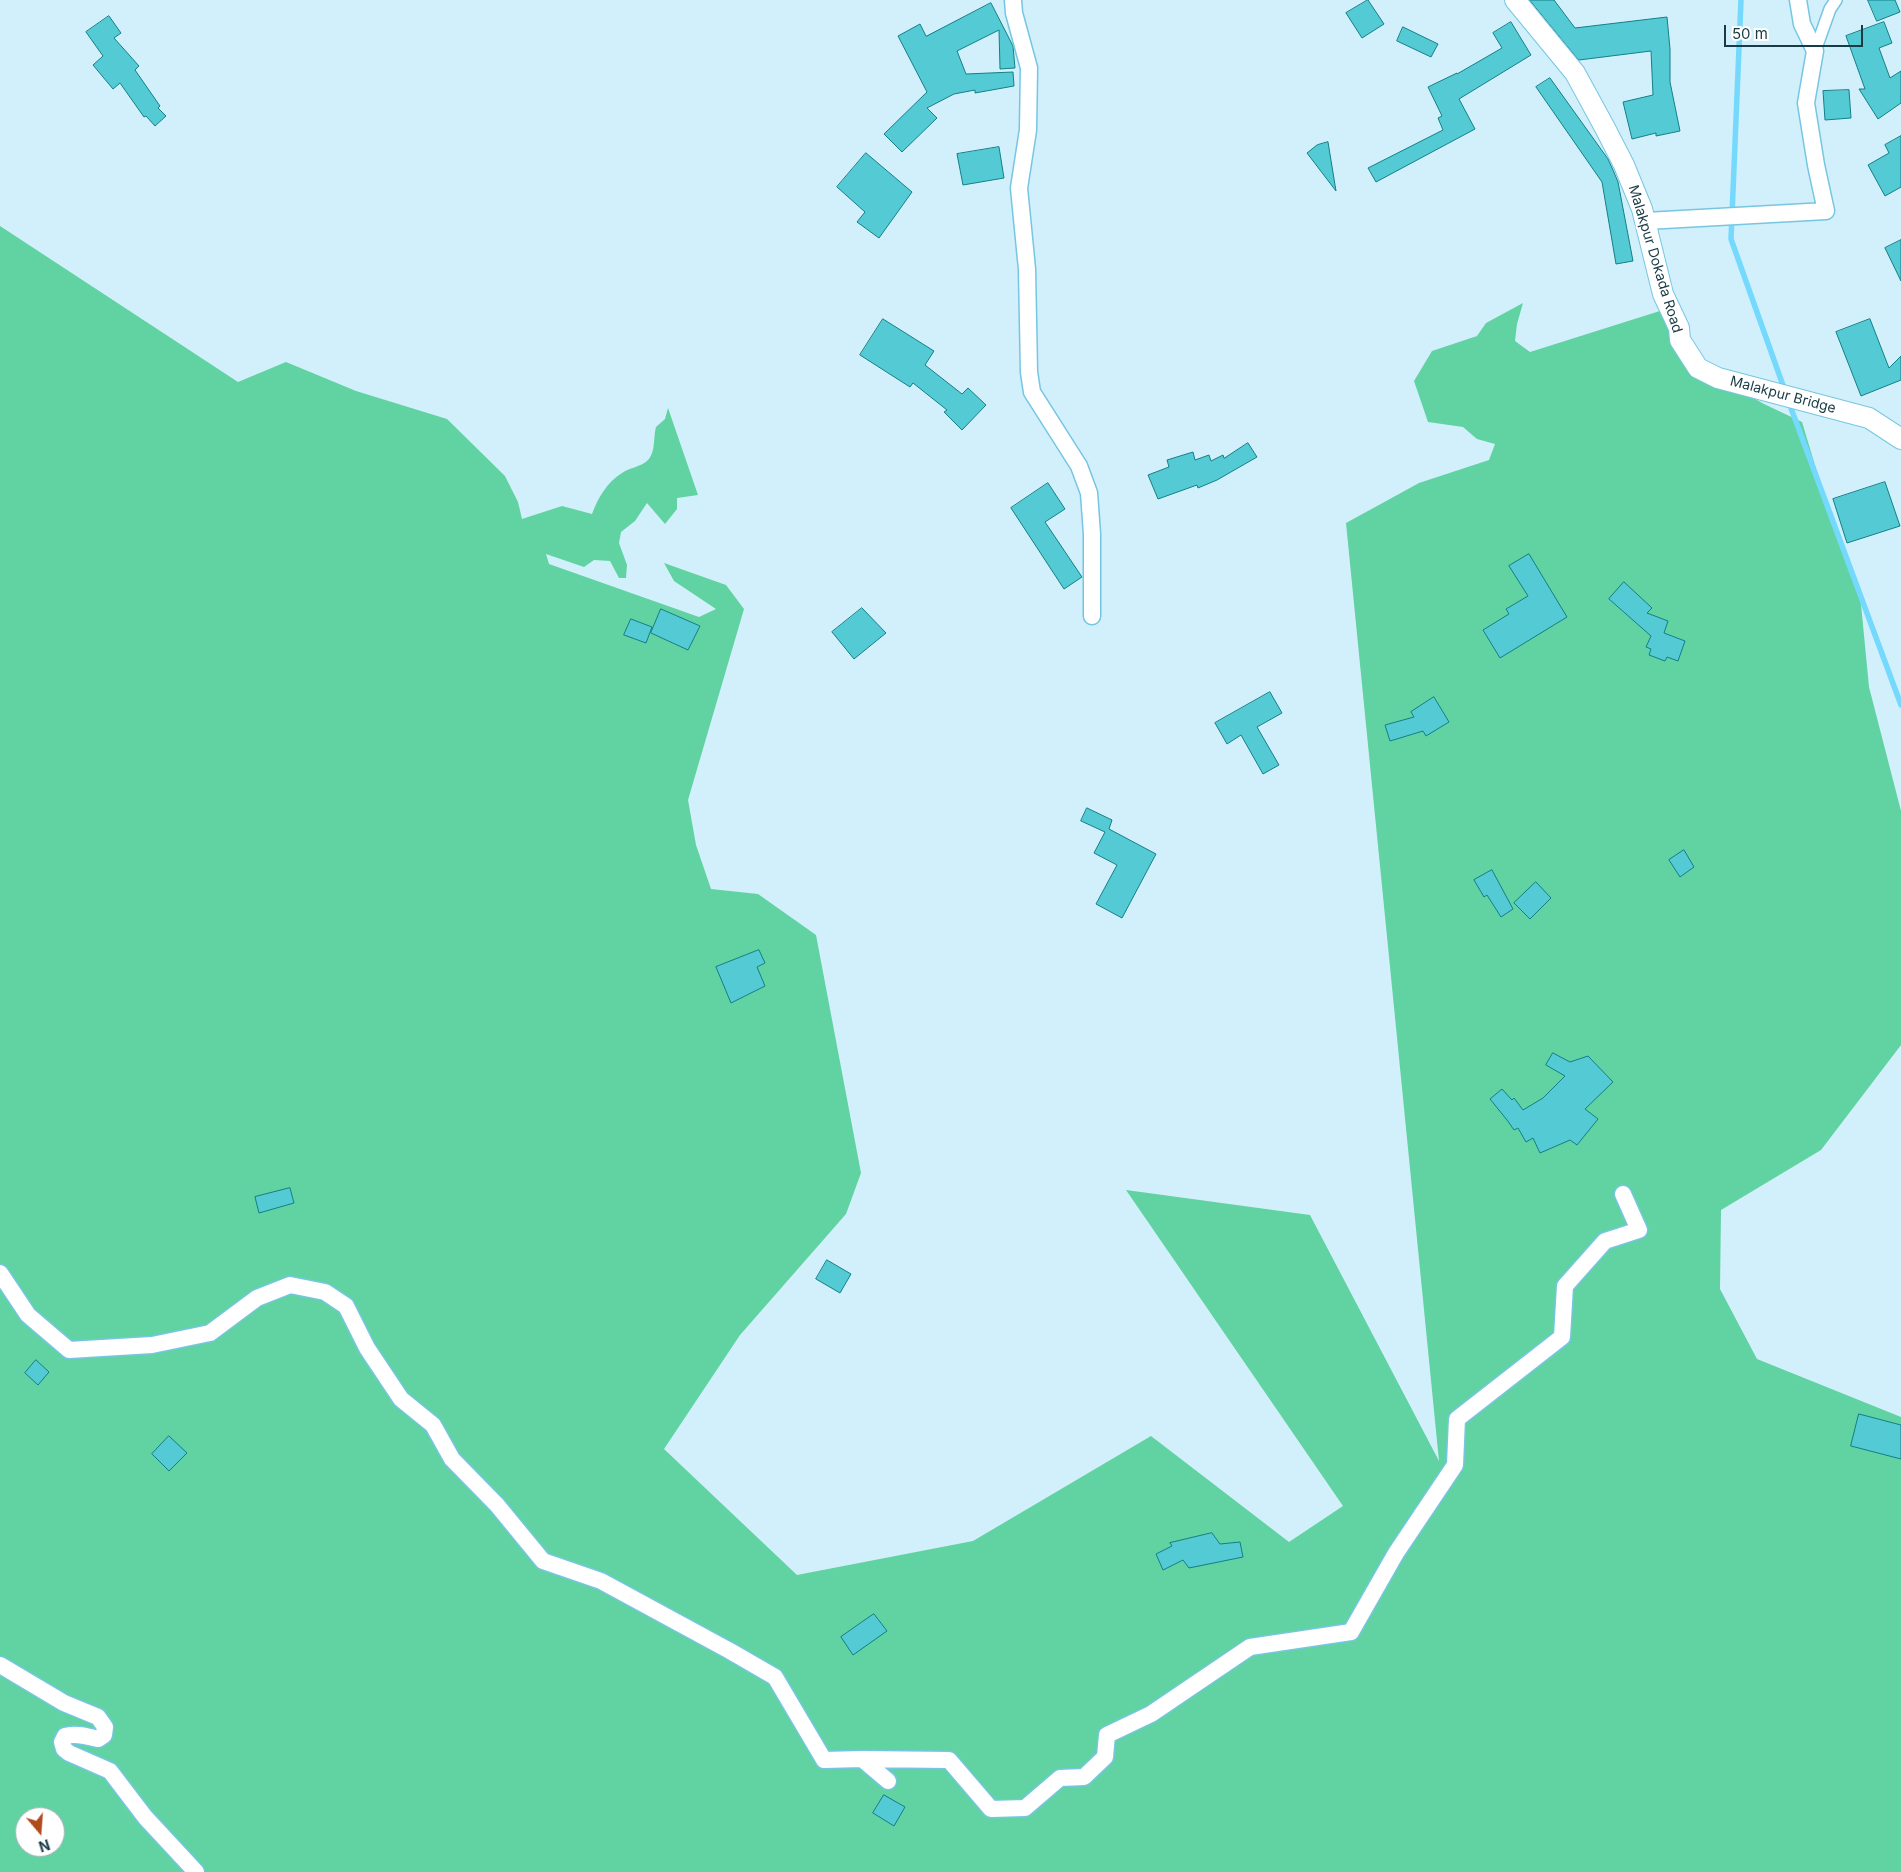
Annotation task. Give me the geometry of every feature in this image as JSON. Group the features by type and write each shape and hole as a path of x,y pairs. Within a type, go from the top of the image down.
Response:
{"street":[{"path":"1013,0 1014,13 1029,68 1028,130 1018,188 1027,269 1029,372 1032,392 1079,466 1089,493 1092,534 1092,616"},
{"name":"Malakpur Dokada Road","path":"1516,0 1575,72 1624,165 1646,221 1663,294 1679,328 1680,340 1698,368"},
{"path":"1798,0 1802,24 1815,51"},
{"path":"1646,221 1826,211 1806,104 1815,51 1830,9 1836,0"},
{"name":"Malakpur Bridge","path":"1698,368 1718,378 1869,418 1901,439"},
{"path":"0,1273 28,1315 69,1350 152,1345 210,1333 257,1298 290,1285 325,1292 346,1306 368,1348 401,1399 432,1425 452,1459 497,1504 544,1561 601,1581 775,1677 824,1760 949,1760 991,1810 1025,1808 1060,1778 1084,1777 1105,1757 1107,1735 1150,1714 1250,1647 1351,1632 1396,1554 1455,1465 1457,1419 1562,1337 1565,1286 1605,1241 1639,1230 1623,1194"},
{"path":"0,1665 64,1703 98,1717 105,1728 104,1735 98,1739 69,1734 65,1736 62,1742 64,1748 69,1753 110,1771 145,1817 196,1872"},
{"path":"862,1759 888,1781"}],"green space":[{"path":"0,226 238,382 286,362 356,391 447,419 505,476 518,502 522,519 562,506 592,514 600,496 612,481 625,471 644,463 650,458 656,427 665,419 668,408 698,495 677,498 677,509 665,524 647,503 635,521 621,532 619,543 627,565 626,578 619,578 610,561 594,560 584,567 546,554 549,564 699,617 716,609 674,581 664,563 726,585 744,609 688,800 696,845 711,889 758,894 816,935 861,1173 846,1214 740,1335 664,1449 797,1575 973,1541 1151,1436 1289,1542 1343,1506 1126,1190 1310,1215 1439,1461 1346,523 1419,483 1489,460 1495,444 1477,439 1463,427 1428,422 1414,381 1432,351 1477,336 1486,323 1523,303 1517,324 1515,341 1530,352 1663,310 1718,378 1764,404 1802,422 1830,515 1860,594 1869,687 1901,811 1901,1045 1821,1150 1721,1210 1720,1289 1757,1359 1901,1417 1901,1872 0,1872"}],"building":[{"path":"1368,0 1384,24 1362,38 1346,13"},
{"path":"1530,0 1554,0 1575,28 1667,17 1670,49 1670,82 1680,131 1656,136 1656,133 1632,139 1623,102 1653,95 1651,51 1579,60"},
{"path":"1868,0 1895,0 1900,12 1877,21"},
{"path":"991,3 1013,46 1015,68 1000,69 999,30 957,51 966,74 1013,72 1014,86 975,93 975,90 954,94 927,108 937,118 902,152 884,134 927,92 898,36 920,24 926,36"},
{"path":"109,16 121,33 114,38 139,66 135,70 160,106 158,108 166,116 155,126 146,116 144,117 120,83 113,89 93,65 103,56 86,32"},
{"path":"1511,22 1531,55 1459,99 1475,129 1376,182 1368,168 1443,130 1438,118 1442,116 1428,87 1457,74 1502,48 1493,33"},
{"path":"1884,22 1892,43 1879,48 1890,78 1901,71 1901,103 1878,119 1859,89 1865,89 1846,36"},
{"path":"1403,27 1438,44 1431,57 1397,41"},
{"path":"1550,78 1608,159 1613,170 1618,182 1633,261 1616,264 1602,182 1536,87"},
{"path":"1849,90 1851,118 1825,120 1823,91"},
{"path":"1901,136 1901,187 1885,196 1868,165 1889,153 1885,145"},
{"path":"1328,142 1336,191 1307,153 1317,145"},
{"path":"999,147 1004,178 963,185 957,154"},
{"path":"866,153 912,192 879,238 857,222 865,212 837,187"},
{"path":"1901,240 1901,281 1885,248"},
{"path":"883,319 934,351 925,365 962,394 968,388 986,405 962,430 944,412 947,410 913,383 910,387 860,355"},
{"path":"1870,319 1889,368 1901,356 1901,380 1861,396 1836,332"},
{"path":"1248,443 1257,457 1217,480 1198,488 1197,485 1158,499 1148,475 1169,467 1167,460 1193,452 1195,460 1209,455 1211,461 1223,455 1224,458"},
{"path":"1885,482 1900,526 1847,543 1833,499"},
{"path":"1048,483 1065,509 1045,522 1082,577 1064,589 1011,508"},
{"path":"1529,554 1567,617 1500,658 1483,630 1509,614 1506,609 1528,596 1509,566"},
{"path":"1624,582 1652,608 1647,613 1668,621 1664,633 1685,641 1678,661 1667,657 1665,661 1649,655 1651,649 1646,647 1651,636 1609,599"},
{"path":"862,608 886,633 854,659 832,632"},
{"path":"661,609 700,626 688,650 651,633"},
{"path":"631,619 652,627 646,643 624,635"},
{"path":"1270,692 1282,713 1257,727 1279,765 1263,774 1241,735 1227,744 1215,723"},
{"path":"1434,697 1449,722 1426,736 1423,731 1390,741 1385,725 1414,717 1411,712"},
{"path":"1087,808 1112,820 1109,829 1156,854 1122,918 1096,904 1117,865 1094,853 1105,832 1081,821"},
{"path":"1684,850 1694,867 1680,877 1669,860"},
{"path":"1492,870 1513,909 1501,917 1487,895 1484,897 1474,880"},
{"path":"1536,882 1551,898 1530,919 1514,903"},
{"path":"759,950 765,963 757,967 765,986 731,1003 716,967"},
{"path":"1553,1053 1570,1062 1588,1056 1613,1082 1585,1109 1598,1119 1577,1145 1570,1140 1540,1153 1533,1138 1526,1142 1518,1128 1514,1130 1490,1099 1502,1089 1512,1100 1514,1098 1523,1110 1543,1098 1565,1076 1546,1065"},
{"path":"290,1188 294,1203 259,1213 255,1197"},
{"path":"827,1260 851,1274 840,1293 816,1279"},
{"path":"36,1360 49,1372 38,1385 25,1373"},
{"path":"1859,1414 1901,1425 1901,1459 1851,1446"},
{"path":"169,1436 187,1453 169,1471 152,1454"},
{"path":"1212,1533 1220,1544 1240,1542 1243,1557 1189,1568 1183,1560 1163,1570 1156,1554 1172,1546 1170,1543"},
{"path":"874,1614 887,1631 853,1655 841,1637"},
{"path":"884,1795 905,1807 894,1826 873,1813"}],"waterway":[{"path":"1741,0 1731,239 1785,391"},
{"path":"1788,400 1901,705"}]}
